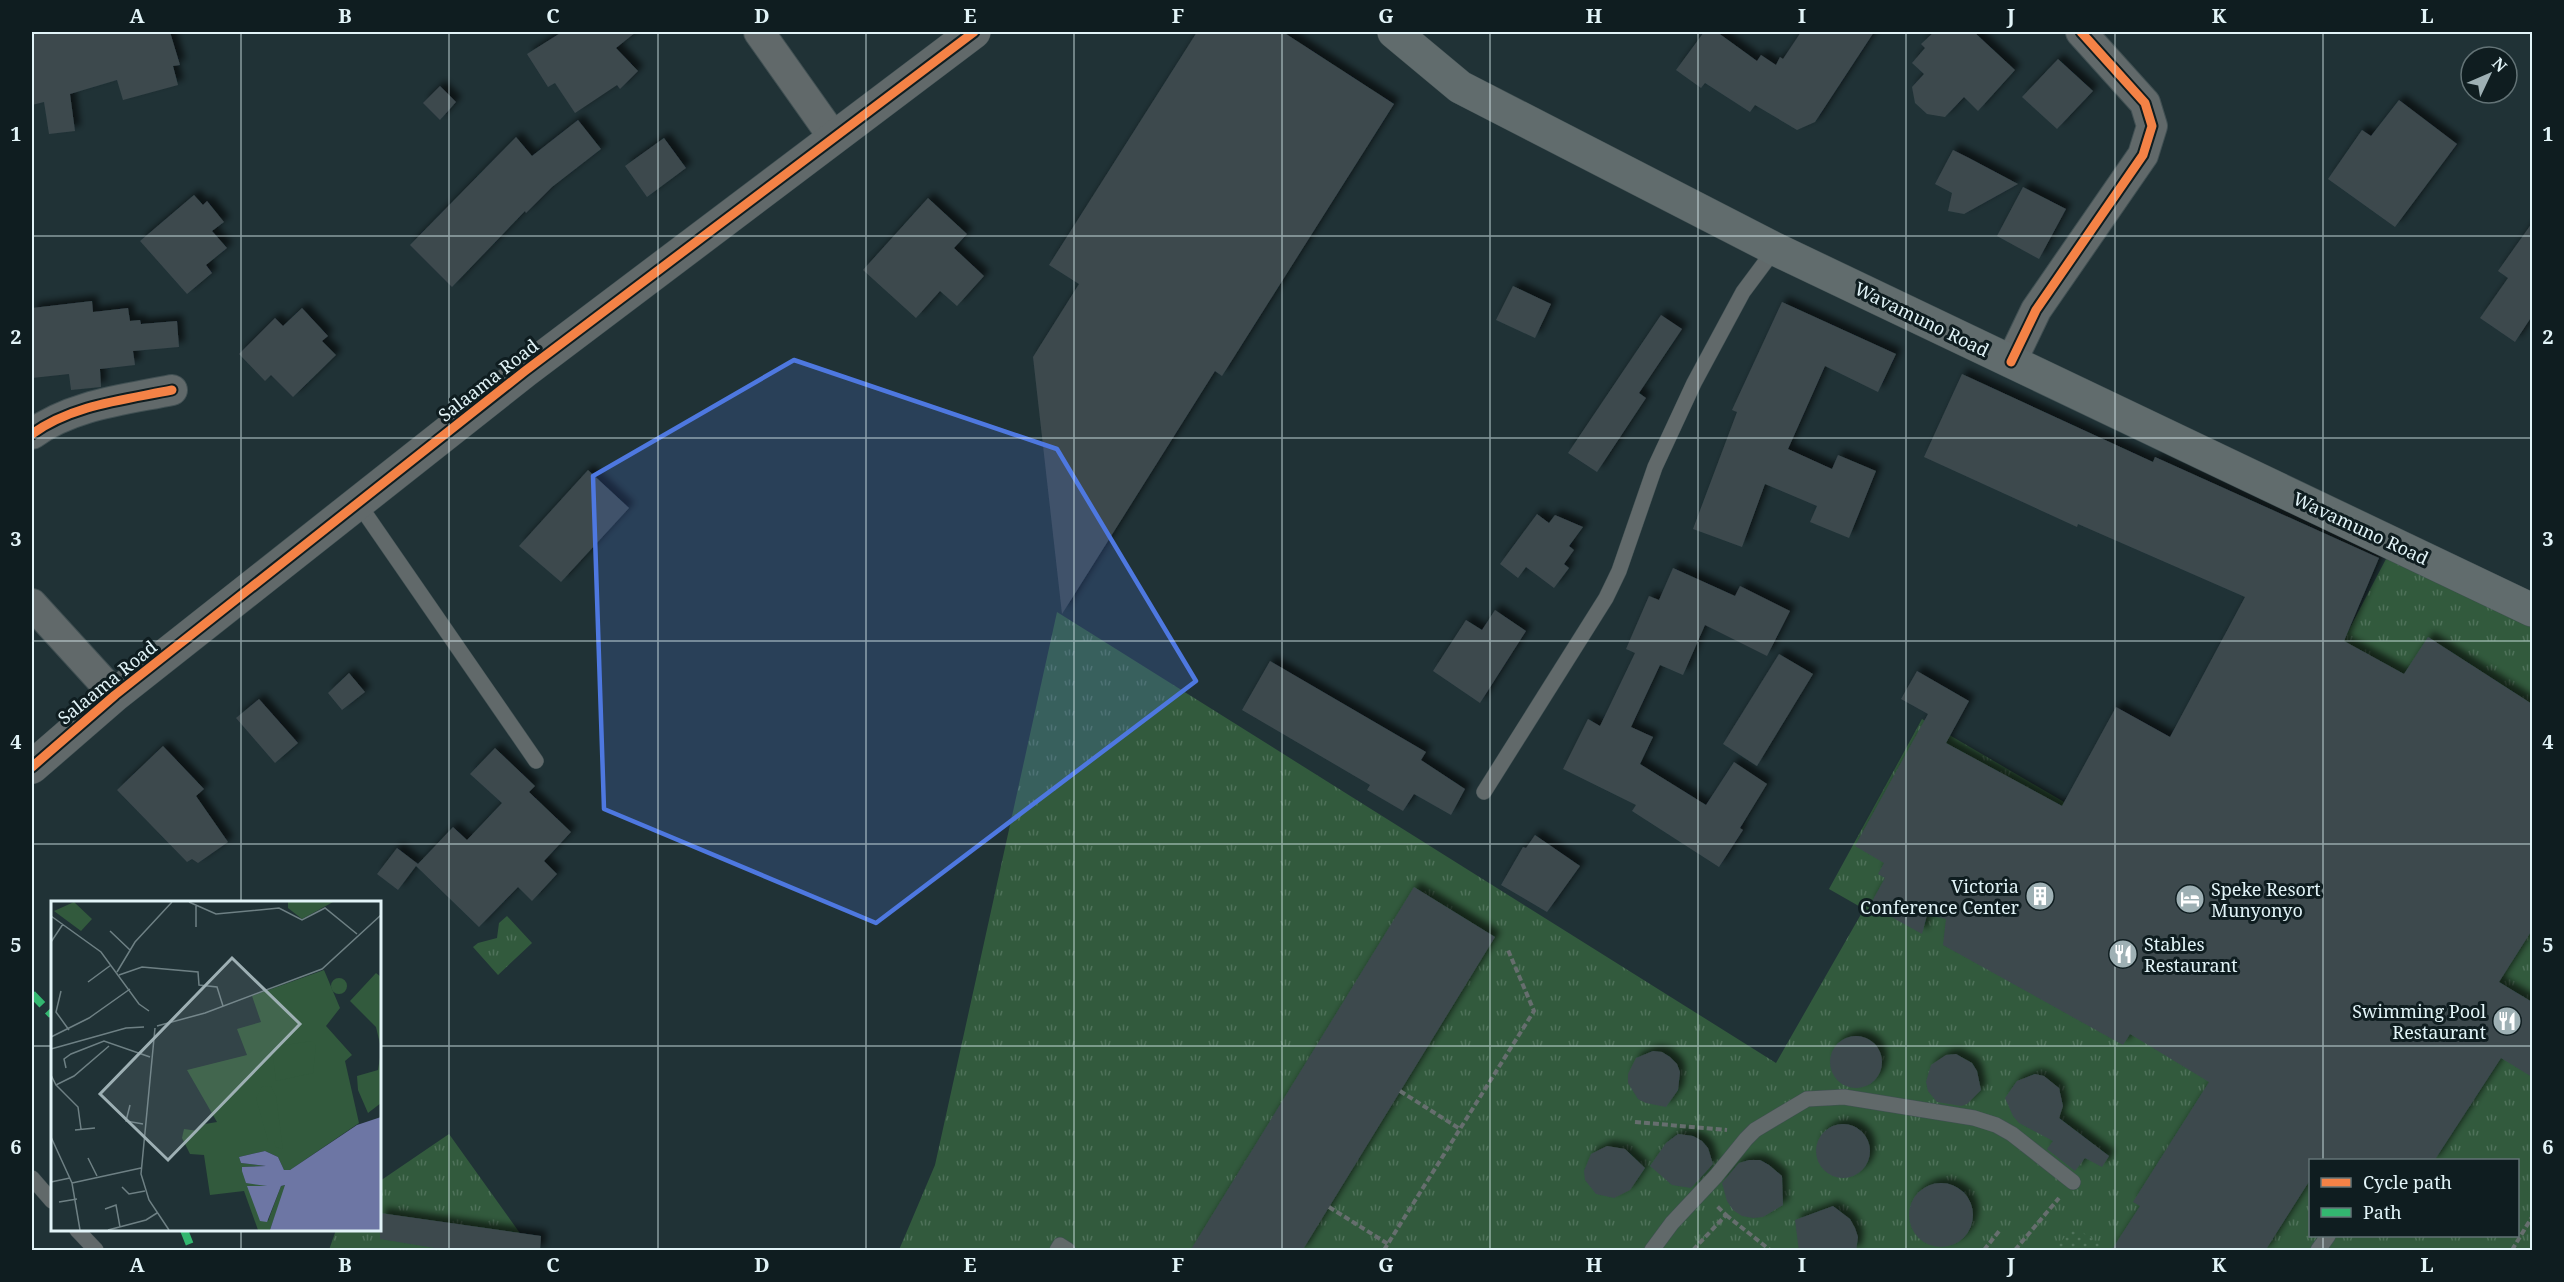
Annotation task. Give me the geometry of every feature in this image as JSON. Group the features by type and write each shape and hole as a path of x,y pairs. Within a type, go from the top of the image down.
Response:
{"main road":[{"name":"Wavamuno Road","path":"1394,32 1460,87 1775,249 2532,610"}],"street":[{"path":"759,32 834,138"},
{"name":"Salaama Road","path":"32,767 115,695 525,371 974,32"},
{"path":"2011,362 2036,310 2143,155 2152,126 2145,103 2081,32"},
{"path":"32,434 51,420 79,410 172,390"},
{"path":"32,604 115,695"}],"lane":[{"path":"1484,792 1606,598 1619,572 1655,467 1694,383 1743,292 1775,249"},
{"path":"358,503 536,760"},
{"path":"1652,1251 1672,1223 1746,1138 1779,1114 1807,1099 1844,1097 1974,1118 1996,1125 2012,1134 2073,1182"},
{"path":"32,1178 51,1201"},
{"path":"78,1231 96,1251"},
{"path":"2318,1251 2327,1237"},
{"path":"1057,1251 1060,1245 1068,1251"}],"path":[{"path":"1384,1251 1534,1011 1508,950"},
{"path":"1400,1091 1460,1129"},
{"path":"1635,1122 1723,1128 1746,1138"},
{"path":"2015,1251 2073,1182"},
{"path":"1702,1191 1726,1215 1770,1251"},
{"path":"1329,1207 1388,1244"},
{"path":"1693,1251 1726,1215"},
{"path":"2512,1251 2532,1217"},
{"path":"1984,1251 2000,1230"}],"highlighted area":[{"path":"794,360 1057,449 1196,681 876,923 604,809 593,476"}],"green space":[{"name":"Speke Resort Munyonyo","path":"2387,557 2532,627 2532,1250 899,1250 935,1165 1057,612 1776,1063 1864,909 1829,889 1922,719 2213,889"},
{"path":"507,916 532,943 498,975 473,947 478,943 497,938 499,923"},
{"path":"449,1134 532,1250 329,1250 336,1231 381,1231 381,1180"},
{"path":"2074,1226 2107,1250 2054,1250"}],"building":[{"path":"32,32 170,32 180,65 173,66 178,85 123,100 117,80 70,94 75,131 49,134 44,102 32,105"},
{"path":"562,32 636,32 616,48 638,71 620,89 617,85 575,113 555,83 548,87 527,54"},
{"path":"1197,32 1283,32 1394,104 1222,376 1215,371 1062,614 1033,357 1079,284 1049,265"},
{"path":"1704,32 1717,32 1757,61 1761,55 1776,65 1780,57 1783,59 1801,32 1874,32 1815,122 1797,130 1755,105 1750,112 1705,83 1701,88 1676,70"},
{"path":"1934,32 1974,32 2015,70 1978,111 1964,97 1945,117 1927,114 1915,103 1912,87 1924,74 1912,63 1925,48 1921,44"},
{"path":"2058,59 2093,91 2057,129 2022,97"},
{"path":"440,86 456,102 440,120 423,103"},
{"path":"2399,100 2457,144 2395,227 2328,179 2362,130 2371,136"},
{"path":"578,120 601,149 552,187 526,213 525,211 452,287 410,245 516,137 532,156"},
{"path":"664,138 686,168 647,197 625,166"},
{"path":"1953,150 2018,184 1964,214 1948,211 1952,193 1935,184"},
{"path":"2023,187 2066,209 2039,259 1997,236"},
{"path":"194,195 203,205 207,201 224,222 212,231 227,248 206,265 212,273 187,294 140,241"},
{"path":"928,198 967,234 954,248 984,276 957,306 940,291 916,318 863,270"},
{"path":"2532,223 2532,316 2515,342 2480,318 2508,278 2498,271"},
{"path":"1513,286 1551,304 1535,338 1496,320"},
{"path":"92,301 93,312 128,308 130,321 140,320 141,324 177,321 179,347 133,351 135,365 100,369 101,387 71,390 69,374 32,378 32,308"},
{"path":"1782,302 1896,354 1878,392 1825,366 1788,449 1832,469 1838,455 1876,471 1849,538 1810,522 1817,506 1765,484 1742,547 1693,529 1737,412 1732,410"},
{"path":"302,308 328,336 322,341 336,355 293,397 271,375 265,381 239,354 275,318 283,326"},
{"path":"1661,315 1682,329 1639,393 1646,398 1597,472 1568,453"},
{"path":"1962,374 2153,462 2155,457 2379,558 2344,641 2404,674 2428,637 2532,704 2532,930 2499,982 2532,1002 2532,1077 2501,1058 2435,1159 2309,1159 2309,1182 2265,1251 2111,1251 2140,1206 2133,1202 2209,1082 2130,1034 2123,1045 1943,945 1946,919 1927,915 1922,934 1870,905 1885,878 1878,874 1884,863 1855,846 1928,714 1901,699 1917,671 1969,701 1946,743 2062,806 2116,707 2170,737 2245,597 2078,524 2077,527 1924,457"},
{"path":"588,470 629,508 561,582 519,546"},
{"path":"1537,514 1549,523 1555,515 1583,527 1569,546 1574,550 1564,564 1569,568 1554,588 1526,567 1518,578 1500,564"},
{"path":"1673,568 1735,596 1740,586 1790,611 1767,656 1705,625 1683,675 1660,665 1631,727 1653,737 1640,764 1706,805 1734,762 1767,784 1740,828 1743,830 1719,867 1632,811 1636,805 1563,769 1588,719 1600,726 1635,653 1626,649 1649,596 1659,600"},
{"path":"1495,610 1526,631 1480,703 1433,671 1466,620 1482,630"},
{"path":"1779,654 1813,674 1757,766 1723,744"},
{"path":"1270,661 1426,752 1421,760 1465,789 1451,815 1414,794 1403,811 1367,790 1370,785 1242,710"},
{"path":"349,673 365,692 342,710 328,693"},
{"path":"259,699 298,743 275,763 236,718"},
{"path":"163,746 204,789 196,796 228,842 198,863 192,859 187,862 117,790"},
{"path":"495,748 535,786 529,792 571,832 544,861 557,874 532,901 518,887 479,927 416,866 398,890 377,874 397,848 418,864 453,827 467,840 502,803 470,774"},
{"path":"1535,835 1580,866 1547,912 1501,885 1523,847 1526,848"},
{"path":"1414,887 1495,937 1302,1251 1190,1251"},
{"path":"1851,1036 1861,1036 1875,1043 1882,1062 1875,1081 1861,1088 1851,1088 1841,1084 1834,1077 1830,1067 1830,1057 1834,1047 1841,1040"},
{"path":"1653,1051 1662,1052 1670,1057 1677,1064 1680,1072 1678,1090 1666,1107 1638,1099 1628,1083 1628,1074 1636,1058"},
{"path":"1956,1054 1972,1063 1977,1071 1981,1090 1967,1104 1961,1106 1937,1102 1928,1091 1926,1082 1931,1065 1946,1055"},
{"path":"2035,1074 2044,1076 2059,1088 2063,1106 2059,1118 2109,1156 2102,1167 2085,1158 2075,1171 2047,1149 2053,1141 2019,1123 2013,1116 2005,1098 2017,1081"},
{"path":"1843,1124 1853,1126 1862,1132 1868,1141 1870,1151 1868,1161 1862,1170 1853,1176 1843,1178 1833,1176 1824,1170 1818,1161 1816,1151 1818,1141 1824,1132 1833,1126"},
{"path":"1678,1134 1693,1136 1702,1141 1708,1148 1713,1164 1691,1188 1672,1185 1650,1166 1666,1143"},
{"path":"1607,1146 1625,1149 1645,1168 1630,1190 1614,1198 1596,1194 1585,1180 1584,1171 1591,1154"},
{"path":"1760,1160 1782,1176 1783,1205 1763,1217 1742,1216 1733,1210 1727,1201 1722,1183 1739,1163"},
{"path":"1935,1183 1947,1183 1964,1192 1971,1203 1973,1215 1971,1227 1964,1238 1947,1247 1935,1247 1923,1242 1914,1233 1909,1221 1909,1209 1914,1197 1923,1188"},
{"path":"1833,1206 1850,1219 1855,1228 1858,1237 1856,1251 1799,1251 1795,1220"},
{"path":"381,1213 541,1236 540,1251 453,1251 380,1239"}],"marked path":[{"path":"32,994 51,1014"},
{"path":"184,1231 192,1250"}],"cycle path":[{"path":"32,767 115,695 525,371 974,32"},
{"path":"2011,362 2036,310 2143,155 2152,126 2145,103 2081,32"},
{"path":"32,434 47,424 81,410 172,390"}],"place":[{"name":"Victoria Conference Center","path":"2040,896"},
{"name":"Speke Resort Munyonyo","path":"2190,899"},
{"name":"Stables Restaurant","path":"2123,954"},
{"name":"Swimming Pool Restaurant","path":"2507,1021"}]}
